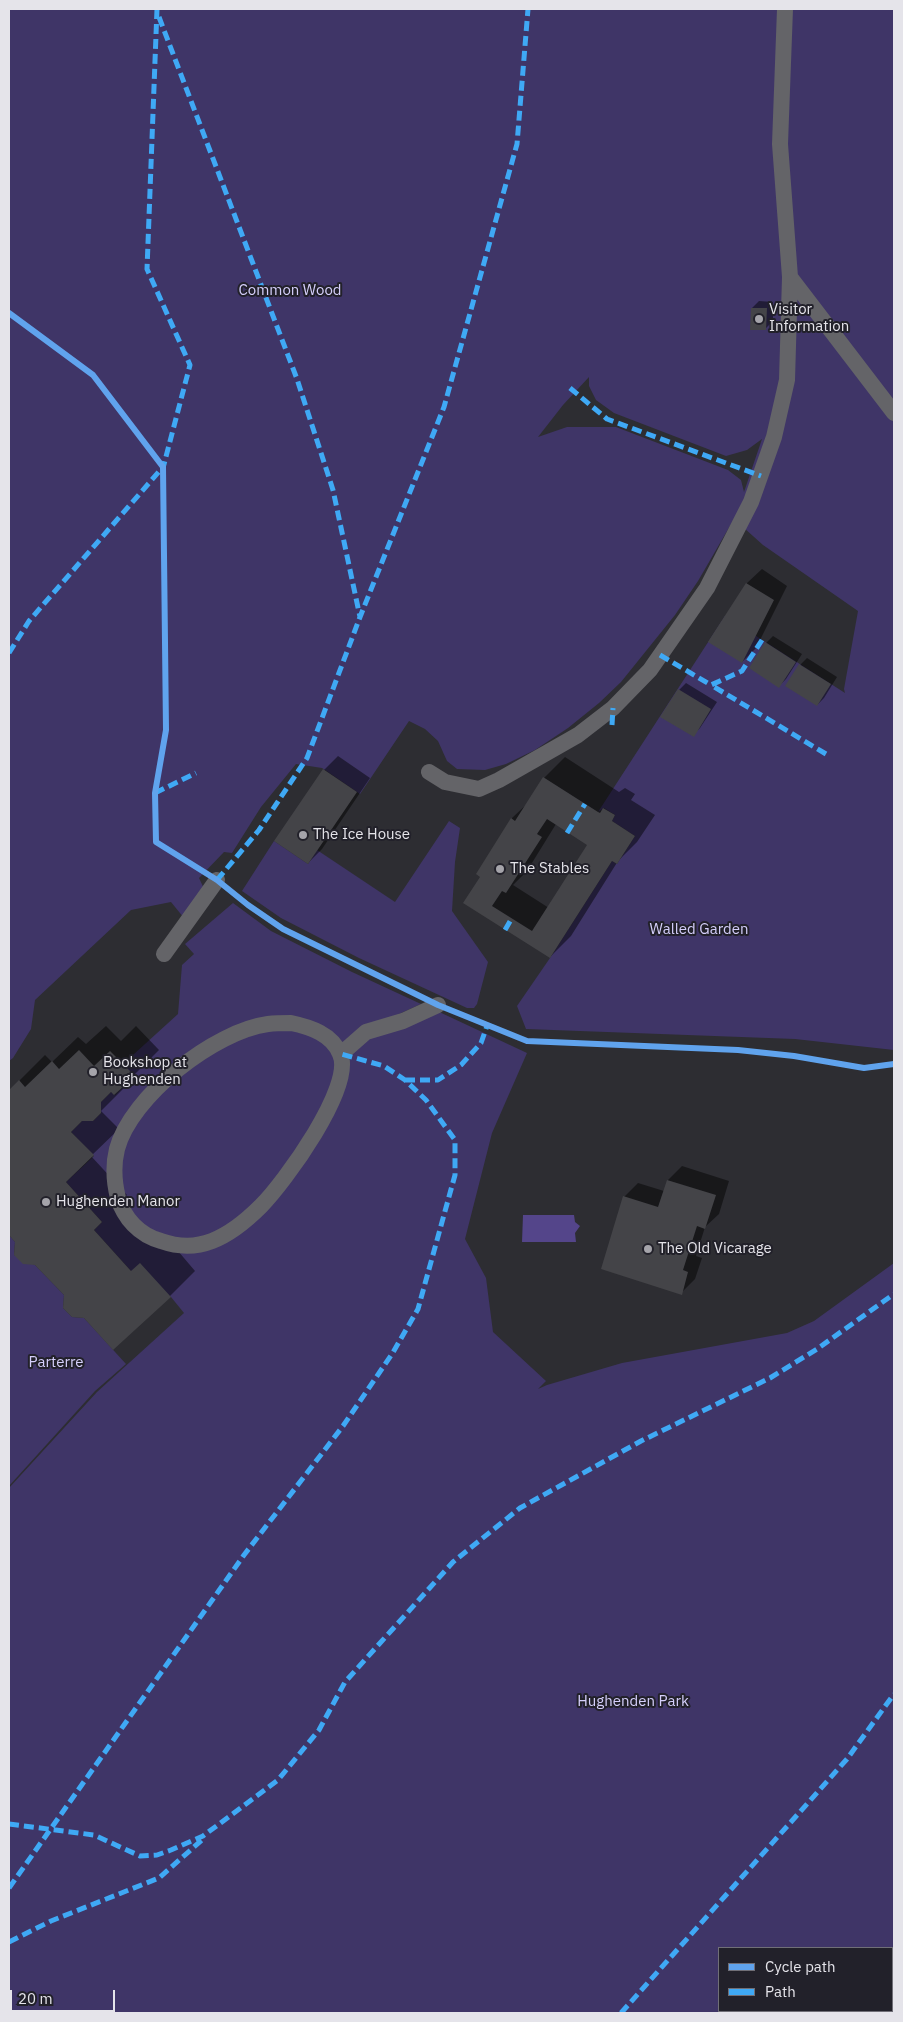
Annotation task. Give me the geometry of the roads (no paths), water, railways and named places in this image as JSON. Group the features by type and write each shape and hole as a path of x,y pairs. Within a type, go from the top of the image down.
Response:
{"lane":[{"path":"429,772 445,782 479,789 578,735 613,708 650,670 706,588 751,502 774,436 787,380 790,277 780,144 785,9"},
{"path":"790,277 894,413"},
{"path":"164,954 217,880"},
{"path":"340,1054 366,1032 403,1021 438,1005"},
{"path":"291,1023 315,1029 340,1054 341,1080 326,1114 287,1177 249,1218 213,1241 184,1247 146,1236 125,1216 115,1188 114,1176 118,1148 128,1126 146,1099 186,1063 223,1040 268,1024 291,1023"}],"place":[{"name":"Visitor Information","path":"759,319"},
{"name":"The Ice House","path":"303,835"},
{"name":"The Stables","path":"500,869"},
{"name":"Bookshop at Hughenden","path":"93,1072"},
{"name":"Hughenden Manor","path":"46,1202"},
{"name":"The Old Vicarage","path":"648,1249"}],"park label":[{"name":"Common Wood","path":"290,291"},
{"name":"Walled Garden","path":"699,930"},
{"name":"Parterre","path":"56,1363"},
{"name":"Hughenden Park","path":"633,1702"}]}
